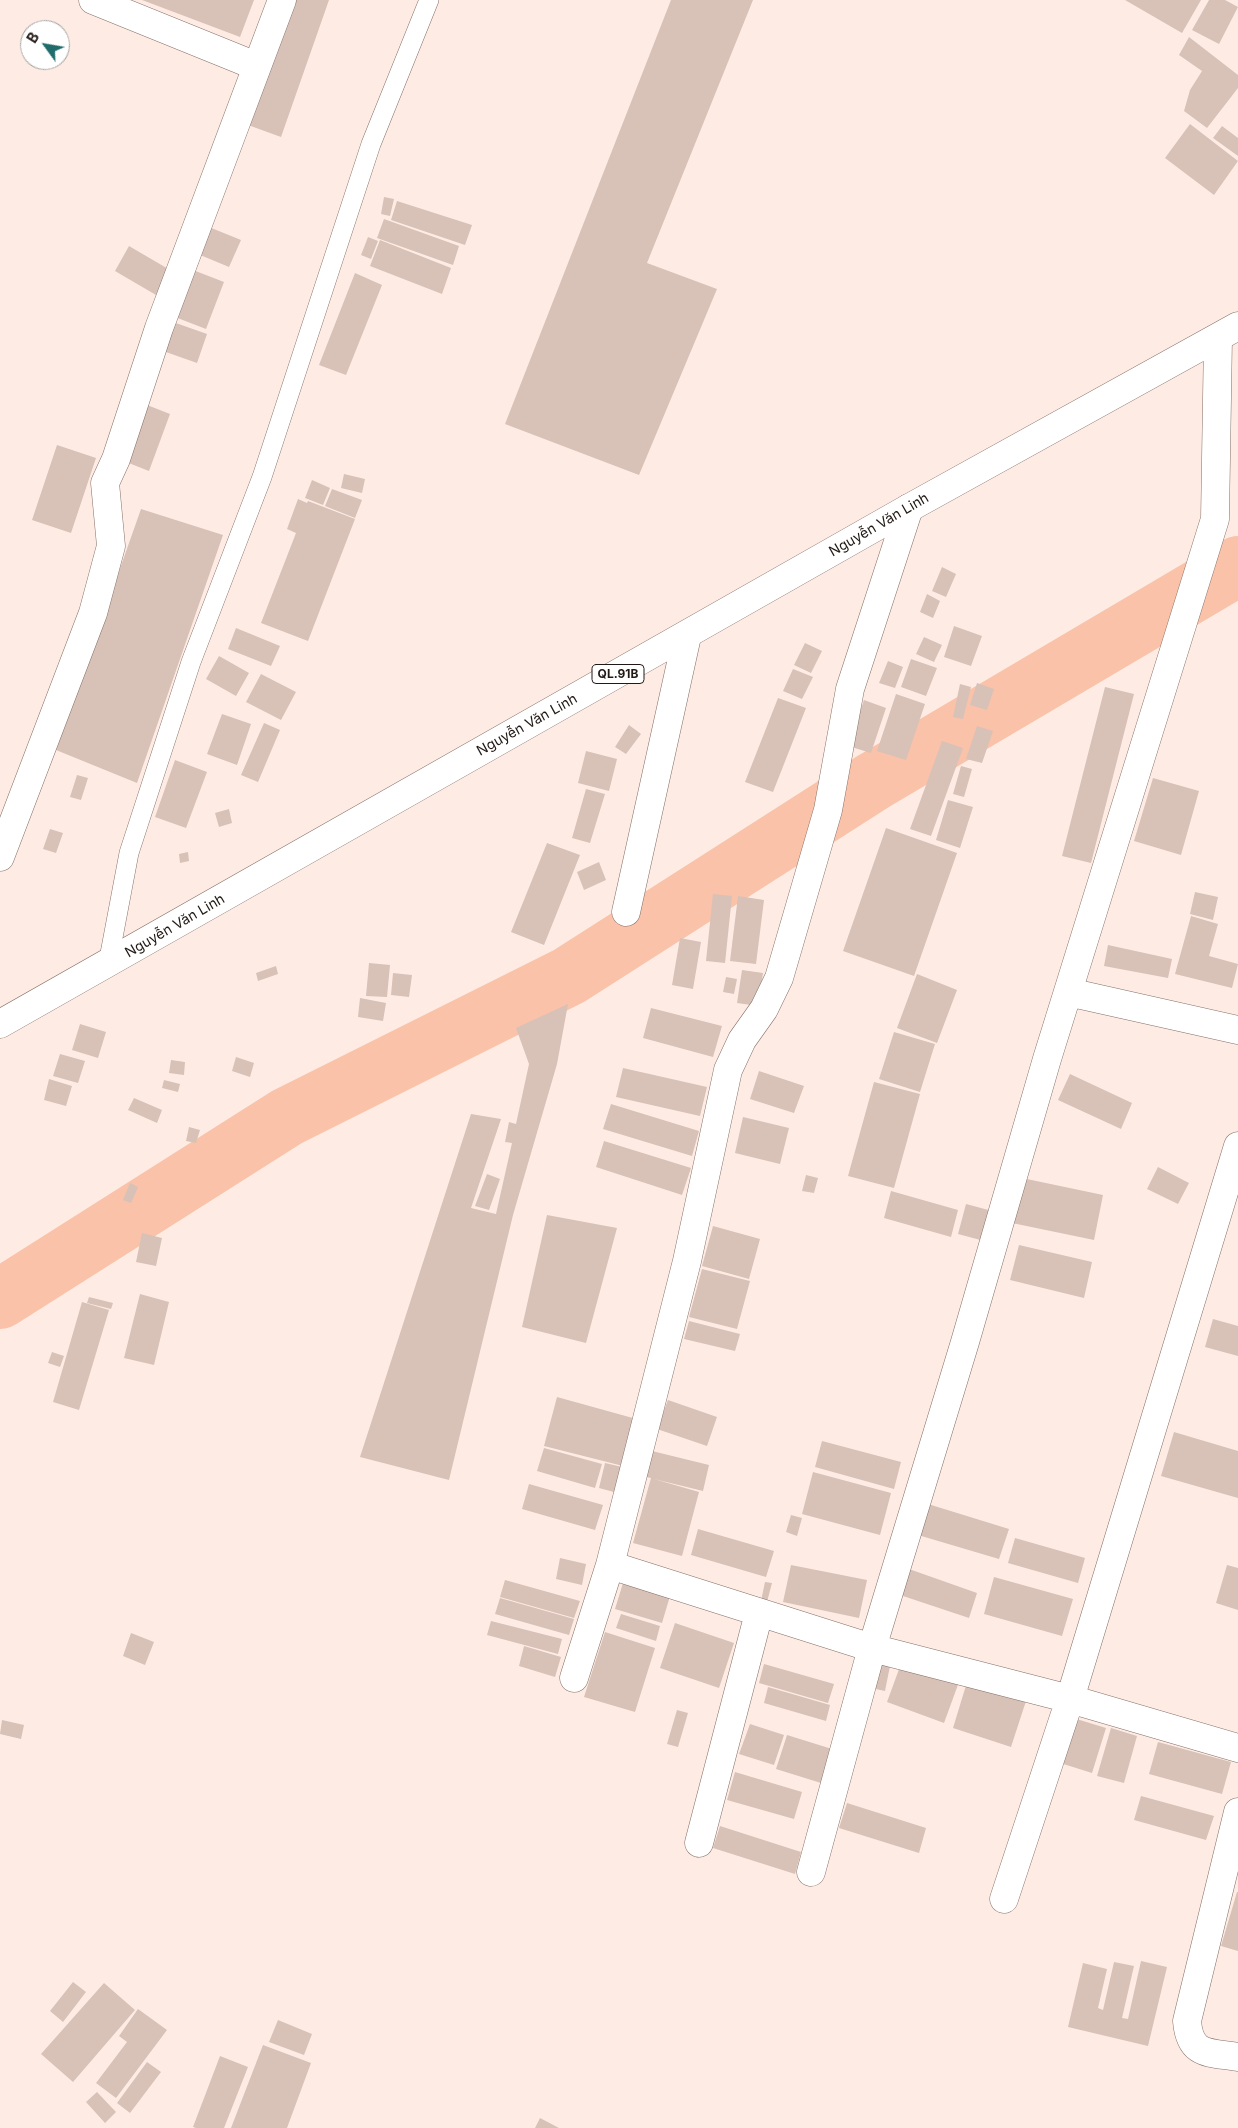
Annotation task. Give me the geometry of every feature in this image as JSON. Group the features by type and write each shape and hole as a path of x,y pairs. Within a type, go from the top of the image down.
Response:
{"main road":[{"path":"93,0 256,66"},
{"path":"0,857 93,613 111,546 105,483 116,459 159,328 282,0"},
{"path":"811,1872 872,1648 1068,992 1215,519 1228,332"},
{"name":"Nguyễn Văn Linh","path":"0,1024 108,964 339,830 687,636 909,508 1228,332"},
{"path":"574,1678 610,1565 687,1261 728,1070 742,1040 764,1009 779,978 828,810 850,689 909,508"},
{"path":"626,912 687,636"},
{"path":"1068,992 1238,1030"},
{"path":"1004,1899 1070,1699 1238,1146"},
{"path":"610,1565 872,1648 1070,1699 1238,1748"},
{"path":"699,1843 758,1613"},
{"path":"1238,1812 1187,2021 1189,2037 1196,2047 1206,2052 1238,2057"}],"lane":[{"path":"108,964 129,853 191,662 262,478 371,144 429,0"}],"building":[{"path":"142,0 254,0 240,37"},
{"path":"293,0 329,0 281,137 248,125"},
{"path":"671,0 753,0 647,263 717,289 639,475 505,424"},
{"path":"1125,0 1201,0 1182,33"},
{"path":"1209,0 1225,0 1238,7 1219,44 1192,30"},
{"path":"1189,37 1238,75 1238,88 1207,128 1184,111 1190,90 1202,71 1179,55"},
{"path":"1190,124 1238,161 1214,195 1165,158"},
{"path":"1222,126 1238,138 1238,156 1213,138"},
{"path":"384,197 394,199 390,216 381,214"},
{"path":"397,201 472,225 465,245 391,220"},
{"path":"384,219 459,246 453,265 377,238"},
{"path":"204,225 241,240 229,267 193,252"},
{"path":"368,237 378,241 371,259 361,255"},
{"path":"380,240 451,268 442,294 370,266"},
{"path":"129,246 170,270 156,295 115,271"},
{"path":"193,270 224,282 206,329 175,317"},
{"path":"355,273 382,285 346,375 319,365"},
{"path":"173,322 207,334 197,363 163,351"},
{"path":"142,403 170,414 149,471 121,460"},
{"path":"57,445 96,458 71,533 32,520"},
{"path":"344,474 365,479 362,493 341,488"},
{"path":"312,480 330,488 323,505 305,498"},
{"path":"332,489 362,500 355,518 325,506"},
{"path":"298,499 355,519 308,641 261,623 296,533 287,529"},
{"path":"141,509 223,535 137,783 56,750"},
{"path":"942,567 956,574 946,597 932,591"},
{"path":"927,594 940,601 933,618 920,612"},
{"path":"954,626 982,636 971,666 944,657"},
{"path":"236,628 280,646 271,666 228,649"},
{"path":"924,637 942,645 934,662 916,654"},
{"path":"805,643 822,651 811,673 794,665"},
{"path":"219,656 249,673 236,696 206,679"},
{"path":"911,659 937,668 926,696 901,687"},
{"path":"888,661 903,667 895,688 879,683"},
{"path":"793,669 813,677 802,699 783,691"},
{"path":"261,674 296,692 281,720 246,702"},
{"path":"977,683 994,689 987,710 970,705"},
{"path":"960,684 971,687 963,719 953,717"},
{"path":"1105,687 1134,694 1091,863 1062,856"},
{"path":"896,694 925,704 906,760 877,751"},
{"path":"778,698 806,708 773,792 745,782"},
{"path":"864,700 886,708 871,753 848,746"},
{"path":"222,714 251,724 237,765 207,754"},
{"path":"264,723 280,730 258,782 241,775"},
{"path":"629,725 641,734 626,754 615,747"},
{"path":"977,726 993,731 982,763 966,759"},
{"path":"942,741 963,748 931,836 910,829"},
{"path":"586,751 617,759 609,791 578,783"},
{"path":"175,760 207,772 186,828 155,817"},
{"path":"961,766 972,769 964,797 953,794"},
{"path":"77,775 88,778 81,800 70,797"},
{"path":"1153,778 1199,791 1181,855 1134,841"},
{"path":"586,789 605,794 590,843 572,838"},
{"path":"948,800 973,807 960,848 936,840"},
{"path":"229,809 232,823 219,827 215,813"},
{"path":"886,828 957,853 914,976 843,951"},
{"path":"50,829 63,833 56,853 43,849"},
{"path":"547,843 580,855 544,945 511,932"},
{"path":"188,852 189,861 180,863 179,854"},
{"path":"599,862 606,880 584,890 577,872"},
{"path":"1195,892 1218,897 1213,920 1190,914"},
{"path":"713,894 732,896 725,963 706,961"},
{"path":"738,896 764,900 756,964 730,961"},
{"path":"1191,916 1218,924 1209,956 1238,964 1232,988 1175,974"},
{"path":"680,938 701,942 693,989 672,985"},
{"path":"1108,945 1172,959 1168,978 1104,966"},
{"path":"369,963 390,965 387,997 366,996"},
{"path":"276,966 278,974 258,981 256,973"},
{"path":"742,970 763,973 758,1006 737,1003"},
{"path":"393,973 412,975 409,997 391,995"},
{"path":"917,974 957,990 937,1043 897,1028"},
{"path":"726,977 737,979 734,994 723,992"},
{"path":"360,998 386,1003 383,1021 358,1017"},
{"path":"568,1004 557,1064 513,1215 449,1480 360,1457 471,1114 501,1119 471,1208 496,1214 512,1143 505,1142 509,1122 516,1124 529,1064 516,1028"},
{"path":"651,1008 722,1026 713,1057 643,1038"},
{"path":"80,1024 106,1032 98,1058 72,1050"},
{"path":"894,1032 935,1044 920,1092 879,1079"},
{"path":"60,1054 85,1061 78,1083 53,1076"},
{"path":"236,1057 254,1063 250,1077 232,1071"},
{"path":"171,1060 185,1062 184,1075 169,1073"},
{"path":"623,1068 707,1087 700,1116 616,1097"},
{"path":"759,1071 804,1086 794,1113 750,1099"},
{"path":"1070,1074 1132,1103 1121,1129 1058,1100"},
{"path":"49,1079 72,1086 66,1106 44,1100"},
{"path":"164,1080 180,1084 178,1092 162,1088"},
{"path":"874,1082 920,1094 894,1188 848,1176"},
{"path":"134,1098 162,1110 157,1123 128,1110"},
{"path":"611,1104 699,1131 692,1156 603,1129"},
{"path":"743,1117 789,1128 780,1164 735,1153"},
{"path":"189,1127 200,1130 196,1143 186,1141"},
{"path":"604,1141 691,1168 682,1195 596,1167"},
{"path":"1158,1167 1189,1183 1178,1204 1147,1189"},
{"path":"487,1174 500,1179 489,1210 475,1206"},
{"path":"806,1175 818,1178 814,1193 802,1191"},
{"path":"1022,1178 1103,1195 1094,1240 1012,1223"},
{"path":"130,1183 138,1187 131,1203 123,1200"},
{"path":"891,1191 958,1210 951,1237 884,1218"},
{"path":"966,1204 996,1212 988,1242 958,1234"},
{"path":"547,1215 617,1228 586,1343 522,1327"},
{"path":"713,1226 760,1239 749,1279 702,1266"},
{"path":"142,1233 162,1238 156,1266 136,1262"},
{"path":"1019,1245 1092,1262 1084,1298 1010,1280"},
{"path":"702,1269 750,1281 737,1329 689,1317"},
{"path":"140,1294 169,1302 154,1365 124,1358"},
{"path":"89,1297 113,1303 111,1309 87,1303"},
{"path":"82,1302 109,1310 79,1410 53,1402"},
{"path":"1213,1319 1238,1326 1238,1356 1205,1347"},
{"path":"689,1321 740,1334 735,1351 684,1339"},
{"path":"52,1352 64,1356 60,1367 48,1363"},
{"path":"557,1397 640,1420 627,1467 544,1446"},
{"path":"668,1400 717,1417 707,1446 657,1429"},
{"path":"1174,1432 1238,1451 1238,1498 1161,1476"},
{"path":"822,1441 901,1462 894,1489 815,1467"},
{"path":"544,1448 602,1464 595,1488 537,1471"},
{"path":"652,1451 709,1465 703,1491 654,1479 699,1492 682,1556 633,1543 651,1478 646,1477"},
{"path":"605,1463 631,1469 625,1495 599,1488"},
{"path":"813,1472 891,1493 880,1535 802,1514"},
{"path":"529,1484 603,1505 595,1530 522,1509"},
{"path":"928,1504 1009,1529 999,1559 918,1535"},
{"path":"791,1515 802,1518 797,1536 786,1532"},
{"path":"698,1529 774,1551 766,1577 691,1555"},
{"path":"1015,1538 1085,1558 1078,1583 1008,1563"},
{"path":"560,1558 586,1564 582,1585 556,1579"},
{"path":"791,1565 867,1580 859,1618 783,1602"},
{"path":"1227,1565 1238,1568 1238,1610 1216,1603"},
{"path":"909,1569 977,1593 969,1618 900,1595"},
{"path":"994,1577 1073,1599 1062,1636 984,1614"},
{"path":"505,1580 580,1601 574,1618 500,1597"},
{"path":"765,1582 772,1583 767,1602 761,1601"},
{"path":"623,1583 670,1596 662,1623 615,1609"},
{"path":"500,1598 574,1619 569,1635 495,1614"},
{"path":"621,1614 660,1626 656,1641 616,1628"},
{"path":"491,1621 562,1639 558,1654 487,1635"},
{"path":"675,1623 734,1643 719,1688 660,1668"},
{"path":"605,1632 655,1648 635,1712 584,1697"},
{"path":"131,1633 154,1642 145,1665 123,1656"},
{"path":"524,1646 561,1657 555,1677 519,1666"},
{"path":"877,1658 891,1661 885,1691 871,1688"},
{"path":"902,1661 959,1682 944,1723 887,1702"},
{"path":"764,1664 834,1684 828,1703 759,1683"},
{"path":"967,1682 1026,1701 1011,1747 953,1728"},
{"path":"768,1687 830,1705 826,1721 764,1703"},
{"path":"677,1710 688,1713 678,1747 667,1744"},
{"path":"1070,1717 1106,1728 1092,1773 1057,1762"},
{"path":"2,1720 24,1725 21,1739 0,1734"},
{"path":"750,1724 784,1735 774,1765 739,1754"},
{"path":"1111,1728 1137,1736 1124,1783 1097,1776"},
{"path":"787,1735 832,1749 821,1783 776,1769"},
{"path":"1158,1742 1231,1762 1222,1794 1149,1774"},
{"path":"735,1772 802,1792 794,1819 727,1800"},
{"path":"1141,1796 1214,1816 1206,1840 1134,1820"},
{"path":"847,1803 926,1828 919,1853 839,1828"},
{"path":"720,1826 801,1852 795,1874 713,1848"},
{"path":"1238,1892 1238,1951 1221,1946"},
{"path":"1141,1961 1167,1967 1148,2046 1068,2027 1083,1963 1107,1969 1098,2008 1103,2010 1114,1962 1134,1966 1122,2018 1128,2019"},
{"path":"73,1982 86,1992 63,2022 50,2011"},
{"path":"104,1983 135,2010 73,2082 41,2054"},
{"path":"138,2009 167,2030 116,2098 96,2083 127,2042 119,2036"},
{"path":"278,2020 312,2034 304,2055 269,2042"},
{"path":"263,2045 311,2063 287,2128 231,2128"},
{"path":"220,2056 248,2067 224,2128 193,2127"},
{"path":"147,2062 161,2072 130,2113 117,2103"},
{"path":"97,2092 116,2112 105,2123 86,2102"},
{"path":"540,2118 559,2128 535,2128"}],"waterway":[{"path":"0,1299 287,1117 569,976 874,781 1238,566"}]}
